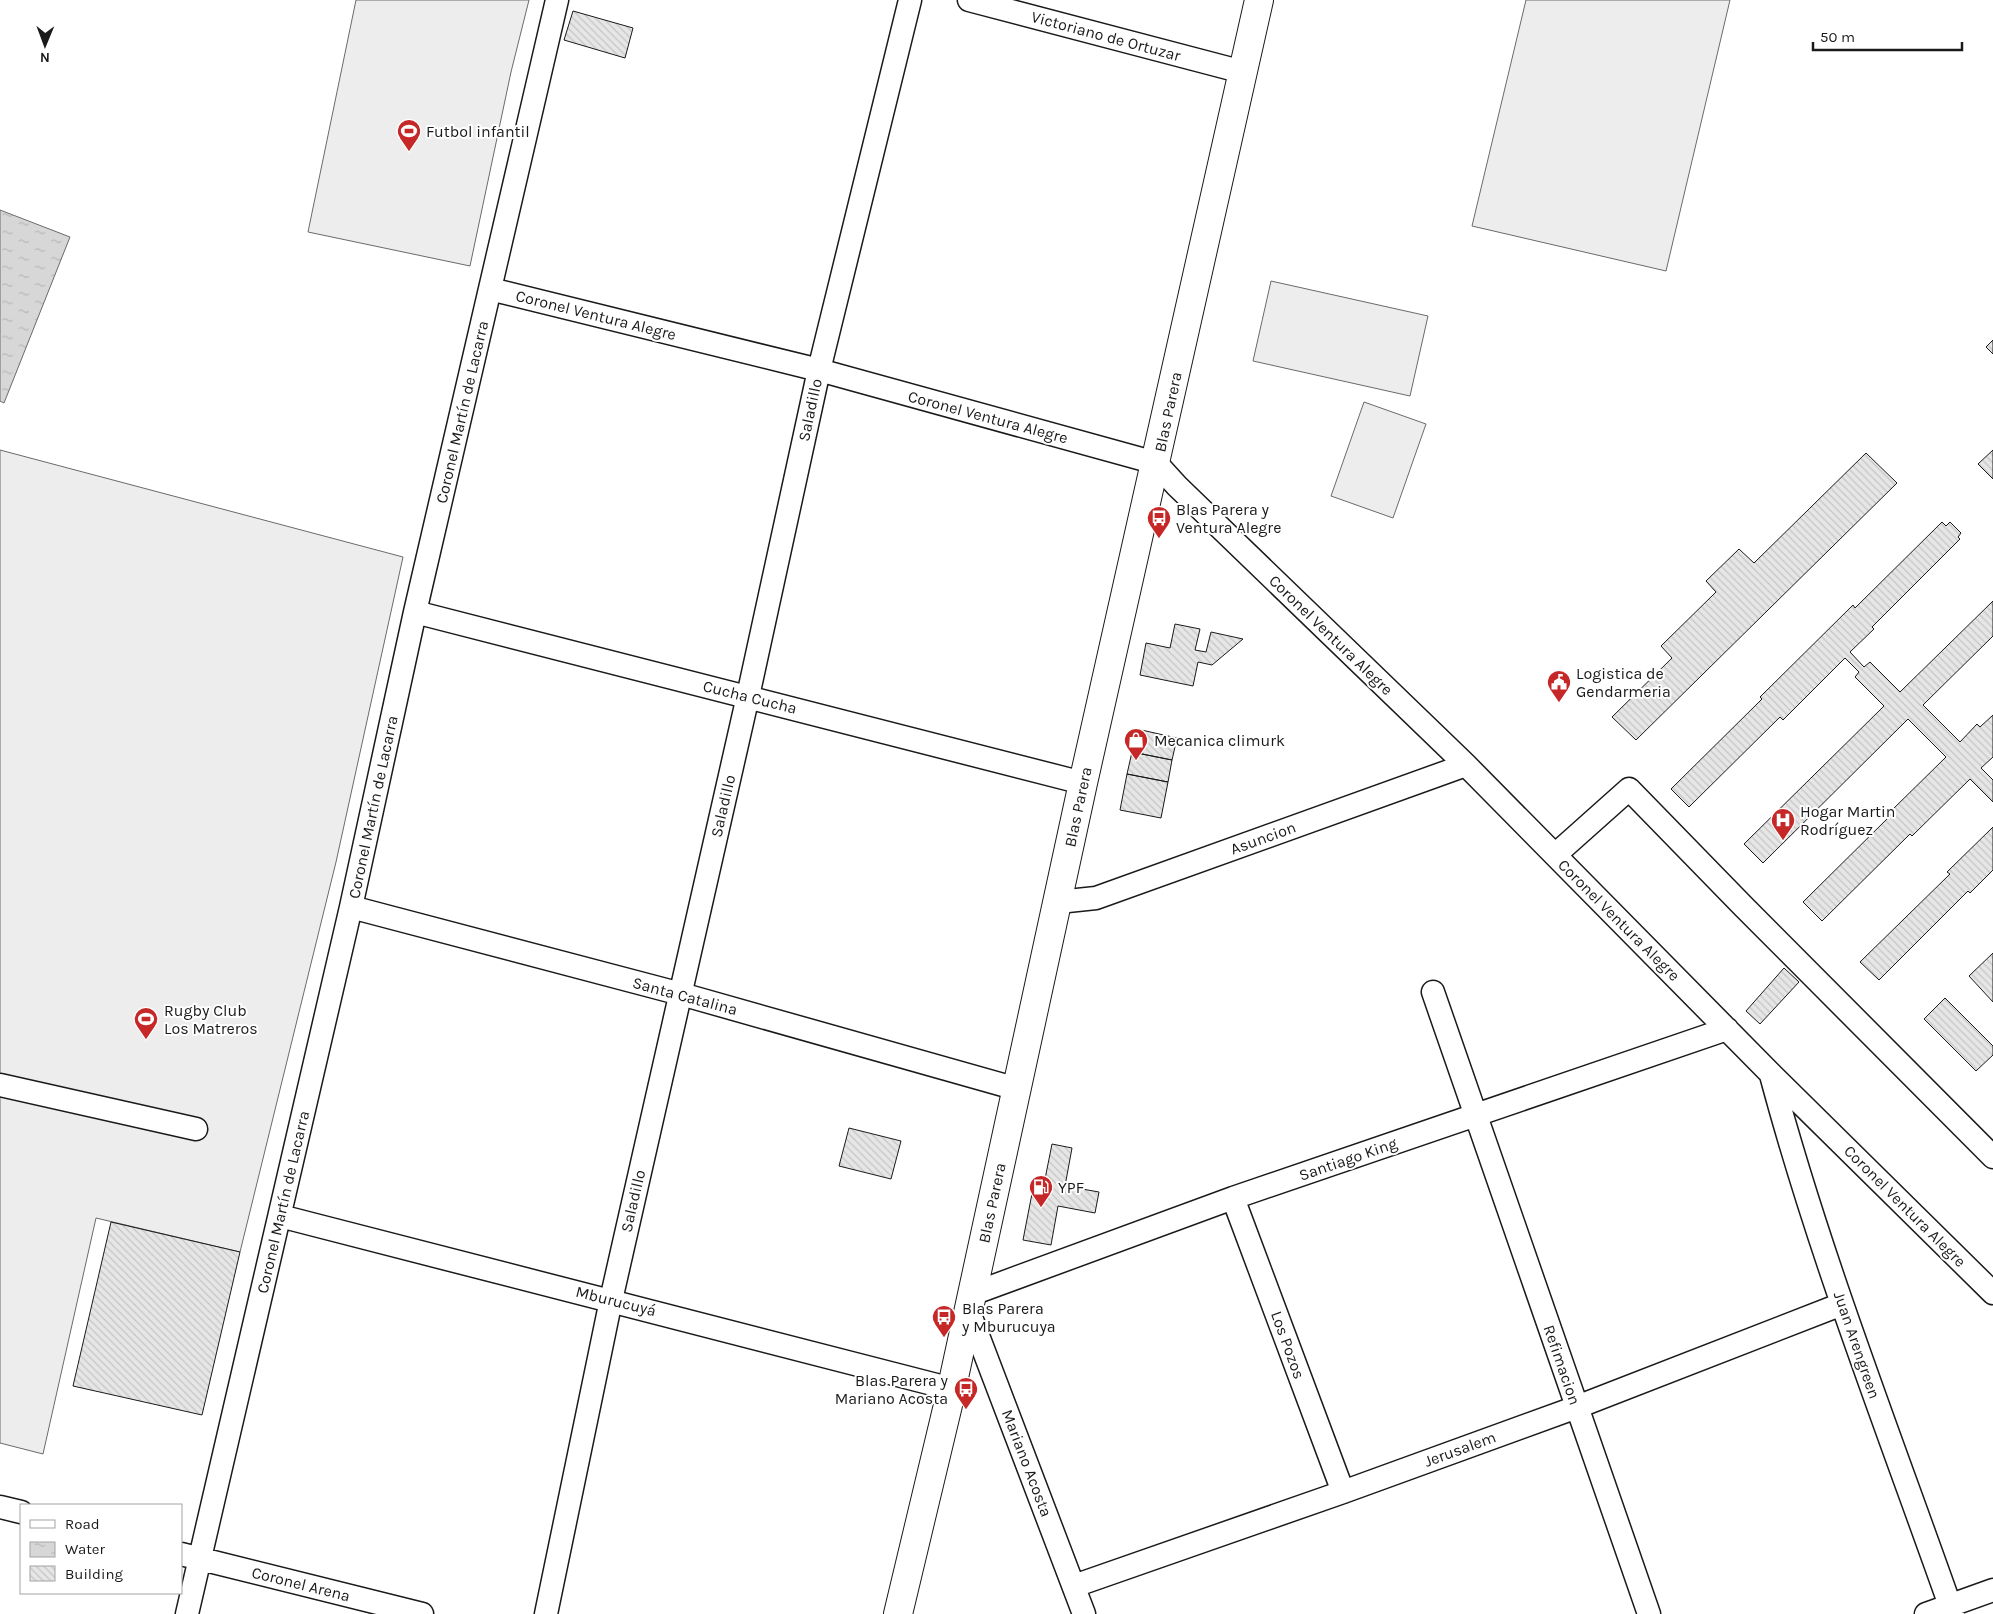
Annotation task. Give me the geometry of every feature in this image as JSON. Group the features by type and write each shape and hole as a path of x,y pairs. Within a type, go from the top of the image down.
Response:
{"main road":[{"name":"Blas Parera","path":"898,1614 952,1389 1083,783 1259,0"}],"street":[{"name":"Coronel Martín de Lacarra","path":"187,1614 191,1556 280,1216 416,612 557,0"},
{"name":"Saladillo","path":"546,1614 611,1300 748,696 819,370 910,0"},
{"name":"Victoriano de Ortuzar","path":"969,0 1243,72"},
{"name":"Coronel Ventura Alegre","path":"490,289 819,370 1156,463 1177,486 1466,765 1770,1074 1993,1293"},
{"name":"Cucha Cucha","path":"416,612 1083,783"},
{"name":"Asuncion","path":"1058,902 1096,898 1466,765"},
{"path":"1555,855 1629,789 1993,1157"},
{"name":"Santa Catalina","path":"351,907 681,994 1017,1089"},
{"name":"Refimacion","path":"1433,992 1474,1115 1649,1614"},
{"name":"Santiago King","path":"970,1303 1233,1198 1727,1029"},
{"name":"Juan Arengreen","path":"1770,1074 1788,1137 1842,1304 1952,1610"},
{"path":"0,1085 196,1129"},
{"name":"Los Pozos","path":"1233,1198 1342,1492"},
{"name":"Mburucuyá","path":"280,1216 952,1389"},
{"name":"Mariano Acosta","path":"970,1303 1084,1614"},
{"name":"Jerusalem","path":"1074,1586 1576,1407 1842,1304"},
{"path":"0,1507 20,1512"},
{"name":"Coronel Arena","path":"191,1556 422,1614"},
{"path":"1926,1614 1952,1610 1993,1590"}],"shaded area":[{"name":"Futbol infantil","path":"356,0 529,0 511,72 470,266 308,232"},
{"path":"1526,0 1730,0 1666,271 1472,226"},
{"path":"1271,281 1428,316 1410,396 1253,361"},
{"path":"1364,402 1426,424 1393,518 1331,496"},
{"name":"Rugby Club Los Matreros","path":"0,450 403,557 336,862 240,1252 96,1218 43,1454 0,1443"}],"water":[{"path":"0,210 70,237 4,403 0,401"}],"building":[{"path":"573,11 633,28 625,58 564,40"},
{"path":"1993,340 1993,354 1986,347"},
{"path":"1993,450 1993,479 1978,464"},
{"path":"1866,453 1897,483 1636,740 1612,717 1672,658 1661,646 1716,592 1706,581 1739,549 1754,563"},
{"path":"1942,522 1946,526 1950,522 1961,533 1958,537 1960,539 1872,627 1874,629 1850,652 1864,667 1870,662 1900,692 1993,601 1993,636 1923,705 1960,742 1977,724 1980,727 1993,715 1993,757 1981,768 1993,780 1993,802 1970,779 1912,836 1910,834 1822,921 1803,902 1891,815 1889,813 1946,757 1908,719 1763,863 1744,844 1884,706 1855,677 1859,672 1845,658 1783,720 1780,717 1689,807 1671,789 1853,605 1855,608"},
{"path":"1175,624 1200,629 1195,650 1206,652 1211,632 1243,639 1212,665 1198,662 1193,686 1140,675 1146,643 1170,648"},
{"path":"1137,729 1177,738 1172,760 1132,752"},
{"path":"1132,752 1172,760 1168,782 1127,774"},
{"path":"1127,774 1168,782 1161,818 1120,810"},
{"path":"1993,827 1993,870 1970,893 1968,891 1879,980 1860,962 1950,874 1947,872"},
{"path":"1993,953 1993,1002 1969,976"},
{"path":"1784,968 1799,982 1760,1024 1746,1011"},
{"path":"1945,998 1993,1046 1993,1055 1976,1071 1924,1019"},
{"path":"849,1128 901,1141 891,1179 839,1166"},
{"path":"1052,1144 1072,1148 1065,1186 1099,1192 1095,1213 1058,1206 1051,1245 1023,1240 1035,1178 1045,1179"},
{"path":"111,1222 240,1252 202,1415 73,1386"}],"place":[{"name":"Futbol infantil","path":"409,152"},
{"name":"Blas Parera y Ventura Alegre","path":"1159,539"},
{"name":"Logistica de Gendarmeria","path":"1559,703"},
{"name":"Mecanica climurk","path":"1136,761"},
{"name":"Hogar Martin Rodríguez","path":"1783,841"},
{"name":"Rugby Club Los Matreros","path":"146,1040"},
{"name":"YPF","path":"1041,1208"},
{"name":"Blas Parera y Mburucuya","path":"944,1338"},
{"name":"Blas Parera y Mariano Acosta","path":"966,1410"}]}
